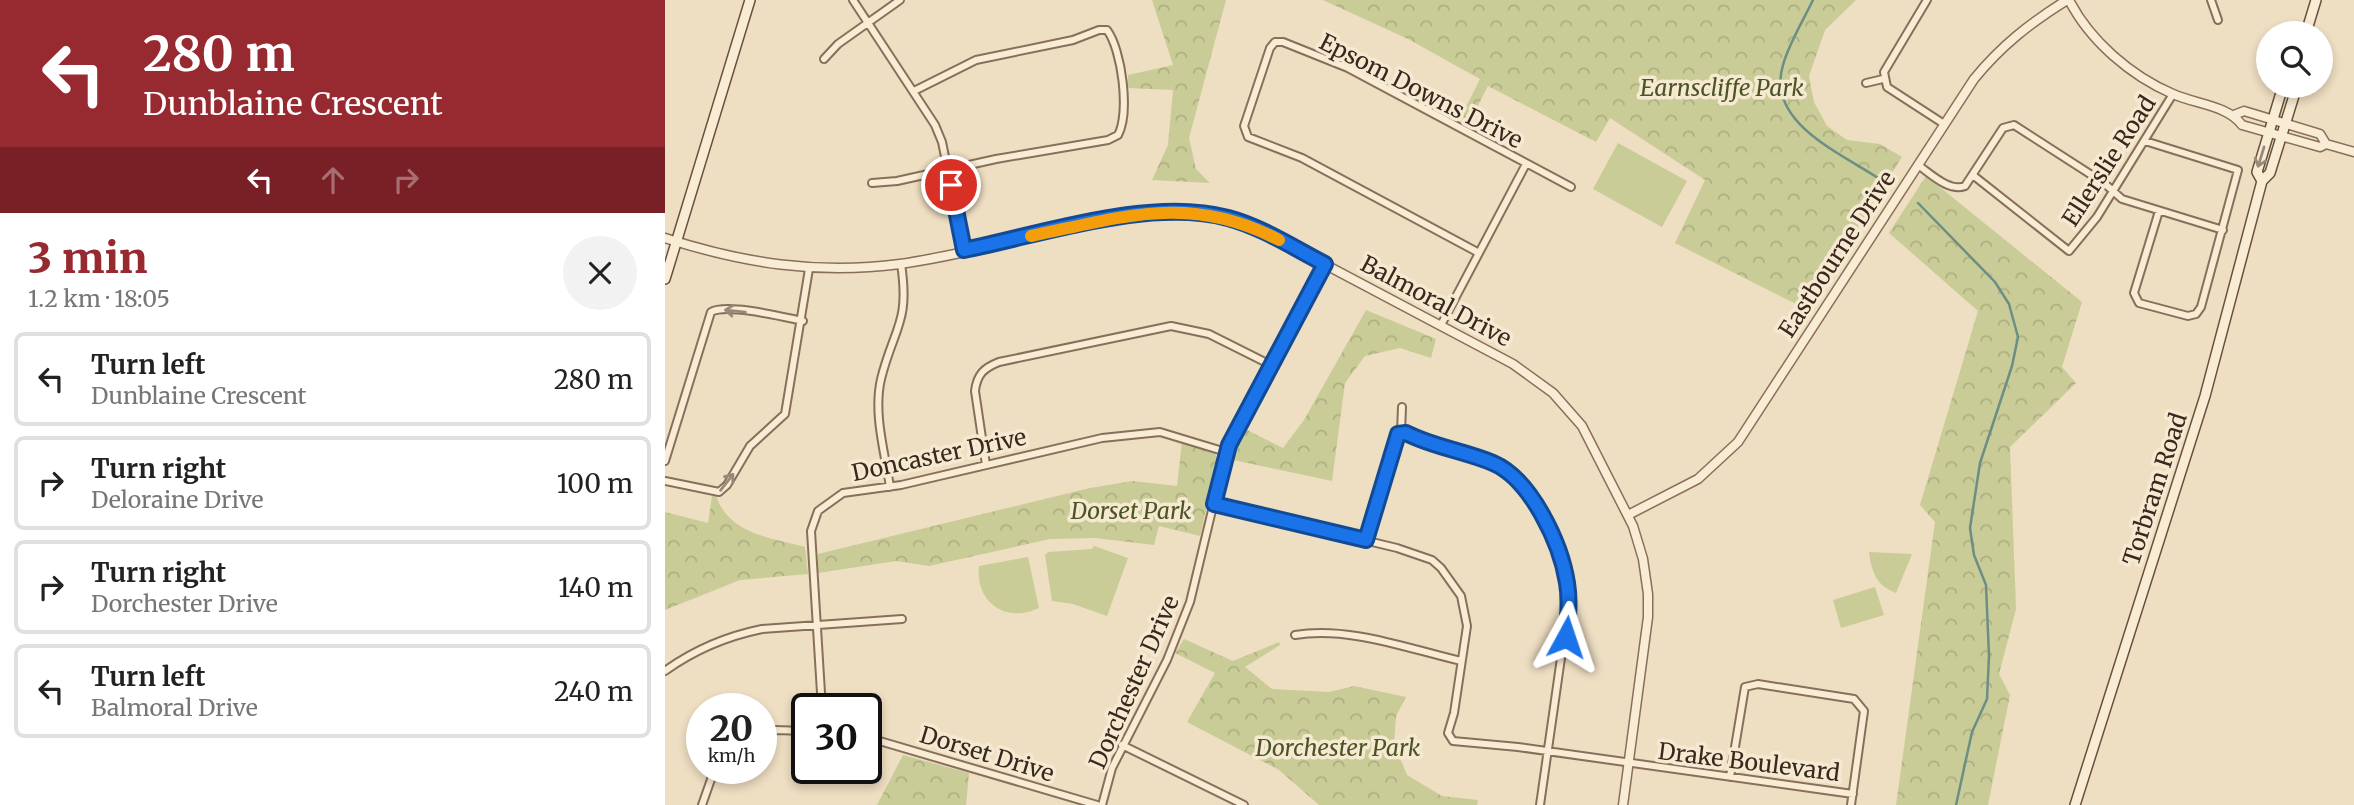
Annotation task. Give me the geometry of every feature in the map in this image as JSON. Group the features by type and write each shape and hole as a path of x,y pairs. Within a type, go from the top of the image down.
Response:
{"main road":[{"path":"665,279 750,0"},
{"path":"2310,21 2316,0"},
{"name":"Torbram Road","path":"2262,181 2257,172 2279,98"},
{"name":"Torbram Road","path":"2075,805 2205,396 2262,181 2270,173 2293,98"}],"street":[{"path":"853,0 935,125 948,170 964,250"},
{"path":"824,58 900,0"},
{"path":"1927,0 1884,72 1883,79 1887,87 1944,124"},
{"path":"2068,0 2109,50 2142,78 2173,94 2234,115 2242,125 2320,147 2326,144 2354,152"},
{"name":"Eastbourne Drive","path":"1628,515 1698,478 1744,434 1944,124 1998,50 2019,31 2068,0"},
{"path":"2211,0 2218,20"},
{"path":"872,183 1108,140 1118,135 1123,120 1123,86 1114,41 1107,30 1099,30 1073,40 992,55 914,91"},
{"name":"Epsom Downs Drive","path":"1479,253 1302,158 1248,137 1244,126 1266,54 1275,42 1283,42 1348,68 1571,187"},
{"path":"1866,83 1883,79"},
{"name":"Ellerslie Road","path":"1974,176 2070,251 2097,217 2173,94"},
{"path":"2234,115 2244,111 2320,134 2326,144"},
{"path":"1918,165 1958,189 1974,176 2003,128 2014,125 2104,183 2122,200 2223,230"},
{"path":"2145,141 2238,170 2201,307 2196,314 2188,316 2139,303 2134,293 2159,211"},
{"path":"1441,326 1526,164"},
{"name":"Balmoral Drive","path":"665,238 748,262 809,269 901,264 1126,215 1173,210 1229,218 1258,229 1513,364 1553,393 1589,437 1628,515 1643,559 1649,594 1623,805"},
{"path":"890,487 879,400 881,379 905,312 901,264"},
{"name":"Dorchester Drive","path":"1099,805 1122,745 1178,633 1190,602 1226,452 1325,264"},
{"path":"665,481 719,492 727,485 750,446 785,414 803,321 809,269"},
{"path":"665,461 711,312 718,309 740,311 803,321"},
{"path":"986,465 975,391 981,372 999,362 1171,326 1209,334 1271,365"},
{"path":"1366,540 1395,437 1401,432 1402,408"},
{"name":"Doncaster Drive","path":"822,693 811,531 818,511 843,493 890,487 1102,438 1160,432 1226,452"},
{"path":"1401,432 1501,467 1517,478 1537,507 1564,570 1569,603 1540,805"},
{"path":"1214,504 1366,540 1432,561 1451,580 1466,612 1467,626 1461,661 1361,638 1315,632 1295,635"},
{"path":"665,671 713,644 740,634 902,619"},
{"name":"Drake Boulevard","path":"1461,661 1454,713 1448,733 1450,739 1853,794 1851,805"},
{"path":"1730,777 1745,687 1758,684 1854,699 1860,703 1864,711 1853,794"},
{"name":"Dorset Drive","path":"882,742 1099,805"},
{"path":"1122,745 1244,805"},
{"path":"702,805 709,784"}],"green space":[{"path":"1152,0 1226,0 1189,138 1196,169 1210,183 1152,180 1168,145 1173,90 1128,88 1128,75 1173,65"},
{"name":"Earnscliffe Park","path":"1323,0 1856,0 1825,30 1809,76 1814,102 1827,126 1847,140 1880,144 1902,157 1806,309 1675,243 1705,180 1610,118 1596,142 1488,86 1469,123 1460,119 1480,79 1408,39"},
{"path":"1618,143 1687,181 1662,227 1593,189"},
{"path":"1926,176 2082,302 2062,367 2076,383 2010,447 2016,609 1999,674 2010,695 1988,805 1896,805 1935,522 1920,505 1978,311 1889,233"},
{"path":"1366,310 1436,339 1431,358 1400,348 1365,356 1345,383 1332,481 1229,459 1243,428 1283,448 1304,420"},
{"name":"Dorset Park","path":"1182,442 1215,454 1218,459 1200,536 1159,526 1154,545 1095,538 1050,539 929,566 896,561 818,573 818,554 1090,488 1132,481 1177,486"},
{"path":"712,496 716,496 722,509 741,526 765,537 805,547 808,574 740,580 665,610 665,512 708,523"},
{"path":"1094,546 1128,558 1107,616 1073,604 1052,601 1045,555 1048,552 1092,549"},
{"path":"1869,552 1912,554 1896,593 1879,582"},
{"path":"1028,557 1039,608 1015,613 995,607 982,590 979,566"},
{"path":"1875,587 1884,615 1841,628 1833,600"},
{"name":"Dorchester Park","path":"1184,639 1233,661 1279,642 1280,645 1245,667 1272,689 1329,692 1354,686 1406,697 1396,716 1394,744 1407,775 1442,796 1478,800 1477,805 1319,805 1279,770 1187,722 1215,673 1175,653"},
{"path":"903,755 969,773 966,805 877,805"}],"waterway":[{"path":"1813,0 1792,40 1783,65 1780,86 1785,104 1796,120 1811,134 1881,180"},
{"path":"1918,203 1995,282 2009,304 2018,337 2012,366 1980,463 1970,528 1974,555 1986,585 1989,656 1987,699 1972,732 1956,805"}],"slow traffic":[{"path":"1031,236 1126,215 1173,210 1229,218 1279,240"}],"route":[{"path":"951,185 964,250 1126,215 1173,210 1229,218 1258,229 1325,264 1229,445 1214,504 1366,540 1395,437 1401,432 1492,462 1517,478 1528,491 1557,552 1567,584 1569,603 1566,637"}]}
